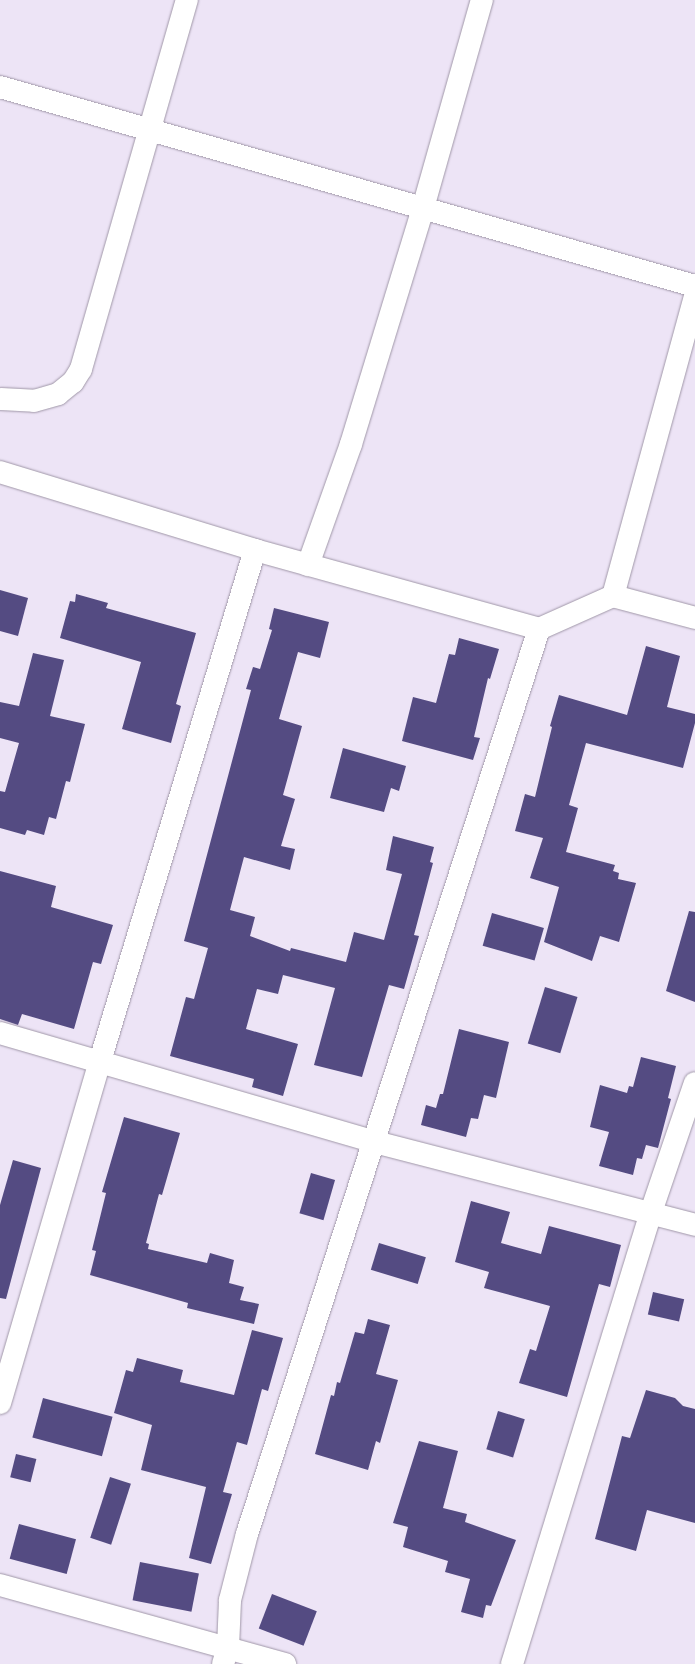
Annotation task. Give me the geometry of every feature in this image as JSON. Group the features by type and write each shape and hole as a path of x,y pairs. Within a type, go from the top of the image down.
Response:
{"street":[{"path":"0,400 34,401 58,394 73,382 81,369 149,130 188,0"},
{"path":"308,565 351,444 423,208 482,0"},
{"path":"0,87 695,286"},
{"path":"612,596 695,297"},
{"path":"0,472 255,550 539,630 612,596 695,618"},
{"path":"0,1403 100,1061 255,550"},
{"path":"225,1656 230,1600 247,1534 375,1142 539,630"},
{"path":"0,1033 375,1142 695,1224"},
{"path":"512,1664 652,1212 695,1083"},
{"path":"0,1585 225,1656 285,1664"}],"building":[{"path":"0,590 28,598 18,636 0,631"},
{"path":"76,594 108,603 106,608 196,633 176,704 181,706 171,743 122,729 141,662 60,638 70,601 75,602"},
{"path":"274,608 329,622 320,658 298,652 279,719 302,726 283,795 295,799 281,846 295,849 290,870 244,857 230,910 255,917 250,936 290,951 291,948 346,962 354,932 384,940 402,874 386,870 393,836 434,847 430,862 433,863 414,935 419,936 404,989 389,985 362,1077 314,1065 335,988 283,975 278,994 257,989 246,1029 298,1044 283,1096 252,1087 254,1079 170,1056 186,997 194,999 208,948 184,941 251,690 246,689 253,667 260,669 272,630 269,629"},
{"path":"459,638 499,649 490,679 488,678 474,737 480,738 473,760 402,741 413,697 436,703 449,654 455,655"},
{"path":"646,646 680,656 667,707 695,714 695,723 683,768 586,743 569,805 578,808 566,852 615,865 613,871 619,873 618,879 636,883 619,942 600,936 592,961 544,942 559,887 530,878 543,838 515,831 525,794 535,797 552,727 550,726 559,695 627,715"},
{"path":"33,653 64,660 50,716 85,724 70,782 66,781 56,819 49,817 44,835 27,830 25,835 0,828 0,791 5,792 19,743 0,738 0,702 19,706"},
{"path":"343,748 406,766 399,791 391,788 384,812 330,798"},
{"path":"0,871 56,886 51,907 113,925 101,964 93,962 74,1029 22,1014 18,1025 0,1019"},
{"path":"689,911 695,912 695,1002 666,991"},
{"path":"492,913 544,928 535,961 483,946"},
{"path":"545,987 578,997 560,1053 528,1043"},
{"path":"459,1029 509,1042 496,1098 484,1095 478,1119 471,1118 466,1137 421,1125 426,1105 436,1108 440,1094 443,1094"},
{"path":"641,1057 676,1066 668,1098 671,1099 658,1148 646,1145 642,1159 637,1158 633,1175 599,1166 609,1132 590,1127 600,1085 627,1093 629,1086 633,1087"},
{"path":"124,1117 180,1133 162,1195 159,1194 146,1243 149,1244 148,1249 207,1263 210,1253 234,1260 229,1283 244,1287 240,1300 259,1304 254,1324 187,1308 188,1303 90,1275 96,1251 92,1250 106,1193 102,1192"},
{"path":"13,1160 41,1168 6,1299 0,1298 0,1205"},
{"path":"311,1173 335,1180 323,1220 299,1213"},
{"path":"471,1201 510,1212 501,1243 541,1254 549,1226 621,1245 610,1287 599,1284 567,1397 519,1383 530,1349 536,1351 550,1306 484,1288 489,1272 455,1262"},
{"path":"379,1243 426,1257 418,1284 371,1270"},
{"path":"653,1292 684,1299 679,1322 648,1314"},
{"path":"368,1319 390,1325 376,1374 398,1380 380,1443 376,1441 368,1470 315,1454 331,1395 334,1396 337,1382 340,1383 355,1332 364,1334"},
{"path":"252,1330 283,1338 268,1391 262,1389 247,1445 237,1442 223,1492 232,1494 211,1564 189,1558 206,1487 141,1470 152,1425 114,1413 126,1370 133,1372 137,1358 183,1370 180,1382 234,1395"},
{"path":"646,1390 675,1398 683,1406 695,1409 695,1523 647,1510 636,1551 595,1539 622,1436 630,1438"},
{"path":"43,1398 113,1417 102,1456 32,1438"},
{"path":"498,1411 525,1419 513,1457 486,1449"},
{"path":"419,1441 458,1451 443,1508 467,1514 465,1522 516,1540 491,1606 486,1605 483,1618 461,1612 470,1579 445,1572 448,1561 403,1547 408,1527 393,1523"},
{"path":"16,1454 36,1459 31,1482 10,1477"},
{"path":"110,1477 131,1484 111,1545 90,1538"},
{"path":"19,1524 76,1539 67,1574 10,1559"},
{"path":"140,1562 199,1573 191,1612 133,1600"},
{"path":"272,1594 317,1611 304,1646 259,1629"}]}
